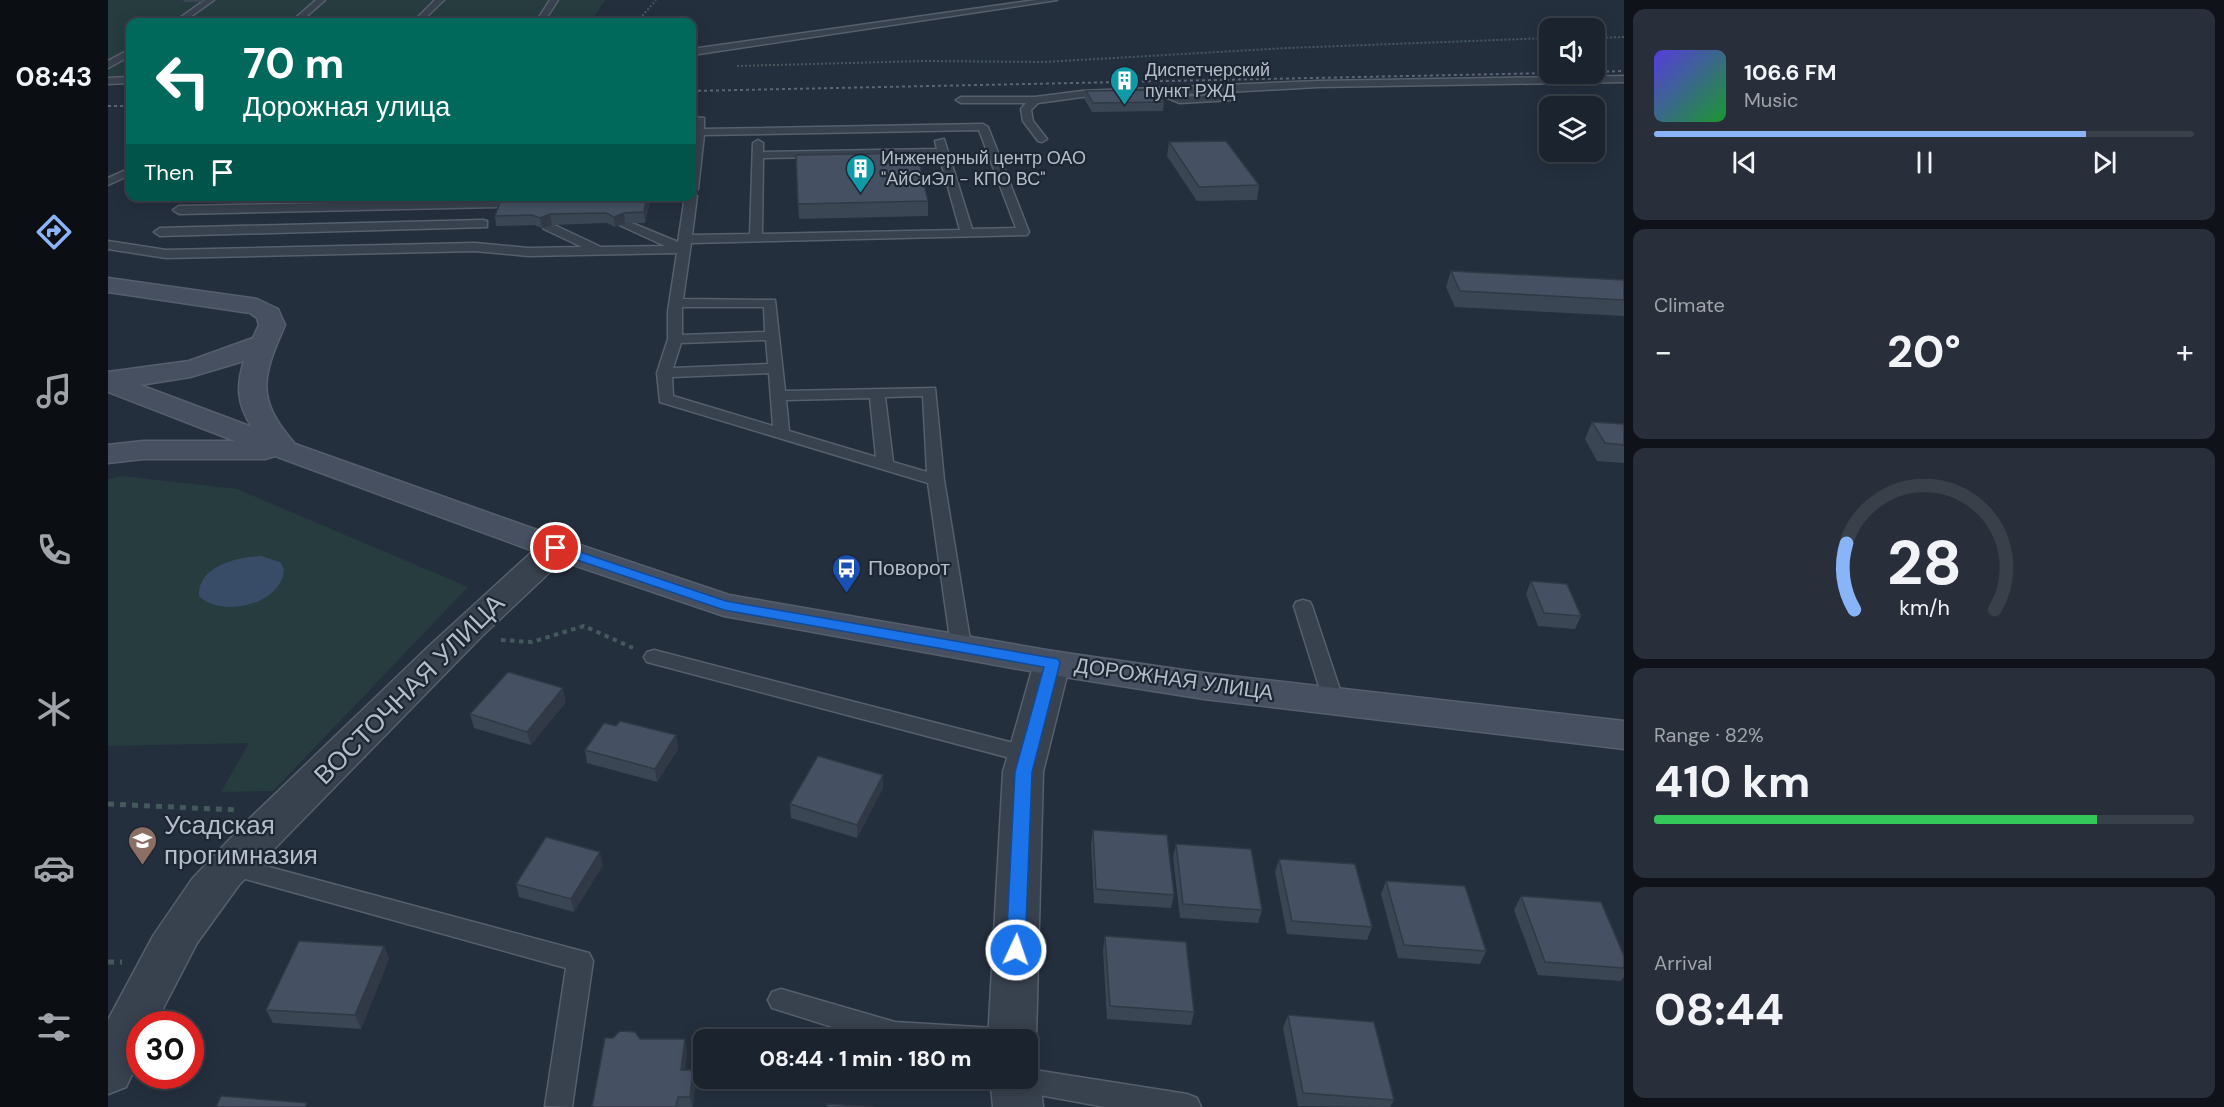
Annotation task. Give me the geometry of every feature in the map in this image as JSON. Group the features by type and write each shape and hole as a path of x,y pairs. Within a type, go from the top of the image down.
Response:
{"street":[{"path":"108,285 213,299 257,308 268,314 272,325 250,382 254,404 264,428 285,450"},
{"path":"108,380 197,370 225,361 264,343"},
{"name":"ДОРОЖНАЯ УЛИЦА","path":"108,380 285,450 556,548 724,605 826,625 1204,686 1333,699 1624,735"},
{"path":"108,454 143,450 285,450"},
{"name":"ВОСТОЧНАЯ УЛИЦА","path":"108,1071 162,962 194,910 232,866 283,814 510,588 556,548"},
{"path":"1013,1029 1023,772 1052,663"}],"lane":[{"path":"184,18 210,0"},
{"path":"300,18 321,0"},
{"path":"421,18 440,0"},
{"path":"543,18 554,0"},
{"path":"696,51 1053,0"},
{"path":"108,65 126,54"},
{"path":"108,74 126,73"},
{"path":"961,100 1035,100 1082,94 1330,84 1624,79"},
{"path":"108,81 126,80"},
{"path":"1035,100 1026,109 1028,121 1042,139"},
{"path":"696,120 700,120 696,151"},
{"path":"108,245 166,254 475,247 528,252 600,251 756,237 1023,232 983,127 698,132"},
{"path":"936,128 967,233"},
{"path":"756,237 758,131"},
{"path":"758,155 943,152"},
{"path":"108,182 126,173"},
{"path":"139,251 160,232 187,201"},
{"path":"228,209 234,201"},
{"path":"247,251 285,201"},
{"path":"179,210 467,201"},
{"path":"475,247 494,201"},
{"path":"690,201 676,303 675,339 664,373 665,399 936,480"},
{"path":"160,232 483,224"},
{"path":"623,224 685,244"},
{"path":"548,226 600,251"},
{"path":"676,303 770,303 781,434"},
{"path":"675,339 773,336"},
{"path":"664,373 775,368"},
{"path":"778,396 930,391 936,480 961,646"},
{"path":"877,393 885,465"},
{"path":"1303,606 1333,699"},
{"path":"654,657 1029,754"},
{"path":"232,866 580,961 560,1106"},
{"path":"782,1000 878,1029"},
{"path":"1038,1075 1187,1107"}],"path":[{"path":"640,18 656,0"},
{"path":"1605,38 1624,37"},
{"path":"736,66 924,61 1044,62 1287,48 1539,38"},
{"path":"461,637 532,642 584,626 654,657"},
{"path":"108,804 283,814"}],"green space":[{"path":"108,0 605,0 594,18 126,18 126,78 108,79"},
{"path":"123,476 237,489 468,587 273,791 221,792 249,743 108,746 108,479"}],"water":[{"path":"261,556 280,562 284,569 281,581 274,591 263,599 236,607 209,603 199,596 200,586 212,570 241,558"}],"building":[{"path":"1156,90 1164,102 1093,103 1086,91"},
{"path":"1226,141 1259,185 1199,187 1169,142"},
{"name":"Инженерный центр ОАО \"АйСиЭл - КПО ВС\"","path":"917,153 928,201 798,204 796,155"},
{"path":"500,201 646,201 644,212 624,213 614,217 606,213 550,214 540,218 532,215 495,216"},
{"path":"1451,271 1624,280 1624,300 1460,291"},
{"path":"1592,422 1624,424 1624,445 1605,443"},
{"path":"1531,581 1567,584 1581,616 1544,613"},
{"path":"508,672 563,688 527,732 470,714"},
{"path":"620,721 676,735 655,769 585,750 604,723 616,726"},
{"path":"818,756 883,775 857,825 790,804"},
{"path":"1093,830 1167,835 1174,895 1096,889"},
{"path":"546,837 600,852 571,899 516,884"},
{"path":"1176,844 1251,849 1262,910 1183,904"},
{"path":"1279,859 1355,864 1372,927 1292,921"},
{"path":"1386,881 1465,886 1486,951 1404,945"},
{"path":"1521,896 1601,902 1624,956 1624,968 1545,962"},
{"path":"1105,936 1186,942 1194,1012 1110,1006"},
{"path":"299,941 384,946 355,1015 266,1010"},
{"path":"1288,1015 1374,1022 1394,1100 1303,1093"},
{"path":"620,1031 635,1032 640,1039 685,1039 681,1070 693,1070 690,1097 678,1097 676,1107 592,1107 605,1038 613,1038"},
{"path":"221,1096 307,1103 305,1107 216,1107"},
{"path":"827,1104 875,1107 827,1107"}],"railway":[{"path":"1605,72 1624,71"},
{"path":"696,91 1539,73"},
{"path":"108,106 126,106"}],"place":[{"name":"Диспетчерский пункт РЖД","path":"1124,106"},
{"name":"Инженерный центр ОАО \"АйСиЭл - КПО ВС\"","path":"860,194"},
{"name":"Поворот","path":"847,594"},
{"name":"Усадская прогимназия","path":"143,866"}],"route":[{"path":"556,548 724,605 826,625 1052,663 1023,772 1016,950"}]}
